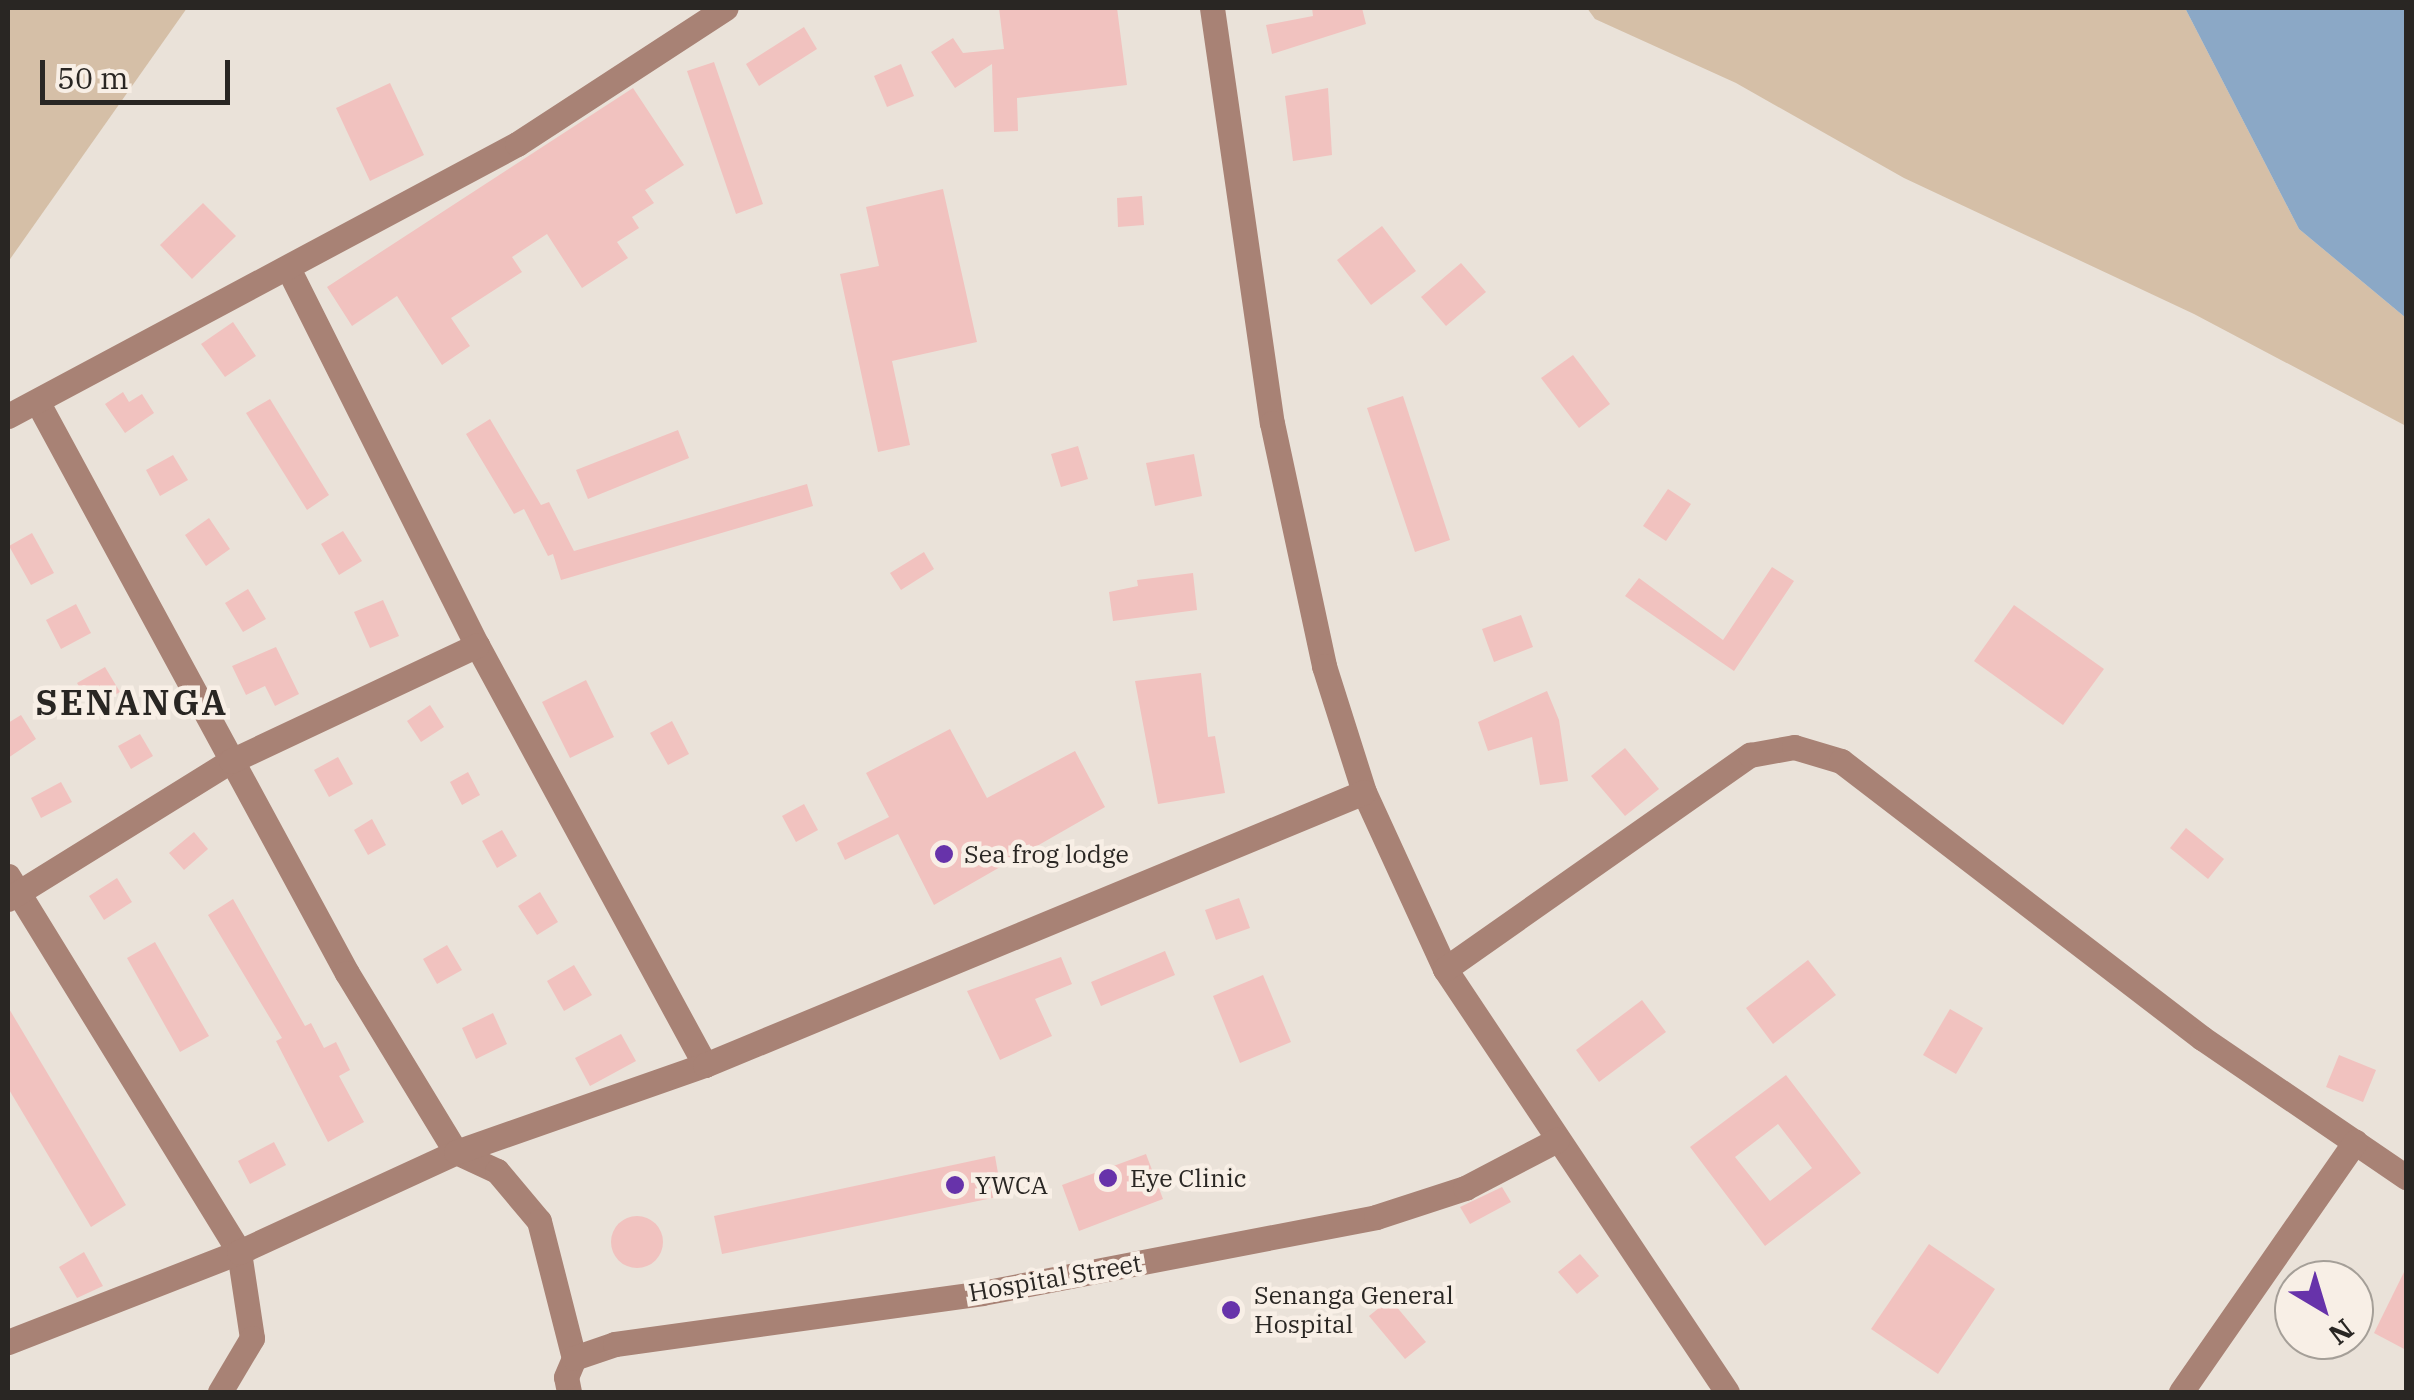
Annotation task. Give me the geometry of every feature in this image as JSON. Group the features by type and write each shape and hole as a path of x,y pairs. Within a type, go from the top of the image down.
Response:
{"street":[{"path":"8,416 517,144 726,8"},
{"path":"1212,8 1272,423 1324,666 1364,792 1445,969 1727,1392"},
{"path":"288,268 477,645 705,1065"},
{"path":"38,403 230,761 456,1152 497,1171 538,1221 574,1358 566,1378 569,1392"},
{"path":"220,1392 241,1364 252,1338 239,1252 11,889 230,761 477,645"},
{"path":"1445,969 1750,755 1794,747 1842,761 2202,1038 2406,1177"},
{"path":"8,1342 239,1252 456,1152 705,1065 1364,792"},
{"name":"Hospital Street","path":"574,1358 615,1344 982,1293 1376,1217 1465,1188 1557,1140"},
{"path":"2180,1392 2355,1142"},
{"path":"240,1392 241,1364"}],"shaded area":[{"path":"8,8 187,8 8,262"},
{"path":"1587,8 2185,8 2299,229 2406,318 2406,426 2194,314 1904,178 1736,83 1595,19"}],"water":[{"path":"2185,8 2406,8 2406,318 2299,229"}],"building":[{"path":"999,8 1117,8 1127,85 1017,98 1018,131 994,132 992,64 955,88 931,52 953,38 963,53 1004,49"},
{"path":"1312,8 1362,8 1366,24 1272,54 1266,25 1313,16"},
{"path":"804,27 817,49 759,86 746,64"},
{"path":"714,62 763,204 736,214 687,71"},
{"path":"901,64 914,96 887,107 874,76"},
{"path":"390,83 424,155 370,181 336,108"},
{"path":"633,88 684,165 645,190 654,203 632,217 639,228 617,242 628,258 582,288 547,234 512,257 522,272 451,318 470,346 442,365 397,296 352,326 327,287"},
{"path":"1328,88 1332,155 1293,161 1285,96"},
{"path":"943,189 977,342 892,361 910,445 878,452 840,274 879,266 866,207"},
{"path":"1142,196 1144,225 1118,227 1117,198"},
{"path":"203,203 236,236 192,279 160,245"},
{"path":"1382,226 1416,271 1371,305 1337,260"},
{"path":"1461,263 1486,292 1446,326 1421,297"},
{"path":"233,322 256,356 225,377 201,344"},
{"path":"1573,355 1610,404 1579,428 1541,378"},
{"path":"123,392 129,402 142,394 154,413 125,433 105,404"},
{"path":"1403,396 1450,540 1415,552 1367,408"},
{"path":"270,399 329,495 307,510 246,413"},
{"path":"490,419 541,505 549,502 574,551 807,484 813,506 561,580 553,554 548,556 524,509 514,514 466,434"},
{"path":"678,430 689,458 588,499 576,470"},
{"path":"1078,446 1088,479 1061,487 1051,454"},
{"path":"1194,454 1202,496 1155,506 1146,463"},
{"path":"173,455 188,480 160,496 146,470"},
{"path":"1668,489 1691,504 1666,541 1643,526"},
{"path":"209,518 230,549 206,566 185,535"},
{"path":"343,531 362,561 339,575 321,544"},
{"path":"32,533 54,573 31,585 9,546"},
{"path":"924,552 934,569 901,590 890,573"},
{"path":"1772,567 1794,581 1734,671 1625,596 1639,578 1723,640"},
{"path":"1193,573 1197,610 1113,621 1109,592 1138,586 1137,580"},
{"path":"248,589 266,619 243,632 225,603"},
{"path":"383,600 399,636 370,648 354,612"},
{"path":"76,604 91,633 61,649 46,620"},
{"path":"2014,605 2104,669 2063,725 1974,661"},
{"path":"1521,615 1533,647 1494,662 1482,629"},
{"path":"276,647 299,694 275,706 265,686 246,695 232,666"},
{"path":"105,667 120,692 92,708 77,683"},
{"path":"1201,673 1208,737 1215,736 1225,793 1158,804 1135,681"},
{"path":"586,680 614,737 570,758 542,702"},
{"path":"1547,691 1559,720 1568,781 1540,785 1532,737 1488,751 1478,722"},
{"path":"430,705 444,727 421,742 407,721"},
{"path":"21,715 36,739 8,758 8,723"},
{"path":"672,721 689,754 668,765 650,733"},
{"path":"950,729 987,798 1075,751 1105,807 934,905 898,834 845,860 837,843 889,817 866,773"},
{"path":"140,734 153,756 131,769 118,746"},
{"path":"1625,748 1659,789 1625,816 1591,776"},
{"path":"338,757 353,784 329,797 314,770"},
{"path":"468,772 480,795 462,805 450,782"},
{"path":"61,782 72,802 41,818 31,798"},
{"path":"804,804 818,830 796,842 782,816"},
{"path":"372,819 386,845 368,855 354,830"},
{"path":"2186,828 2224,859 2208,879 2170,848"},
{"path":"502,830 517,856 497,868 482,841"},
{"path":"194,832 208,849 184,870 169,853"},
{"path":"117,878 132,902 104,920 89,896"},
{"path":"540,892 558,922 537,935 518,906"},
{"path":"1239,898 1250,928 1216,940 1205,910"},
{"path":"233,899 305,1026 311,1023 324,1048 336,1042 350,1070 339,1076 364,1122 328,1142 276,1041 282,1038 208,915"},
{"path":"155,942 209,1036 180,1052 127,958"},
{"path":"447,945 462,970 437,984 423,959"},
{"path":"1165,951 1175,975 1101,1006 1091,982"},
{"path":"1061,957 1072,984 1035,999 1052,1036 1000,1060 967,991"},
{"path":"1808,960 1836,995 1773,1044 1746,1008"},
{"path":"574,965 592,995 564,1011 547,981"},
{"path":"1263,975 1291,1042 1240,1063 1213,996"},
{"path":"1642,1000 1666,1032 1599,1082 1576,1050"},
{"path":"8,1007 126,1205 91,1227 8,1088"},
{"path":"1950,1009 1983,1028 1956,1074 1923,1055"},
{"path":"493,1013 507,1044 476,1059 462,1028"},
{"path":"621,1034 636,1061 590,1086 575,1058"},
{"path":"2339,1055 2376,1070 2363,1102 2326,1087"},
{"path":"1786,1075 1861,1173 1765,1246 1690,1147","holes":["1778,1124 1812,1168 1770,1201 1735,1157"]},
{"path":"274,1142 286,1165 250,1184 238,1161"},
{"path":"1146,1154 1163,1199 1079,1231 1062,1185"},
{"path":"995,1156 1002,1196 722,1254 714,1216"},
{"path":"1502,1187 1511,1202 1470,1224 1460,1207"},
{"path":"637,1216 655,1224 663,1242 655,1260 637,1268 619,1260 611,1242 619,1224"},
{"path":"1929,1244 1995,1289 1938,1374 1871,1329"},
{"path":"84,1252 103,1286 77,1298 59,1267"},
{"path":"1580,1254 1599,1276 1577,1294 1558,1272"},
{"path":"2406,1268 2406,1350 2374,1333"},
{"path":"1390,1299 1426,1342 1405,1359 1369,1316"}],"place":[{"name":"Sea frog lodge","path":"944,854"},
{"name":"Eye Clinic","path":"1108,1178"},
{"name":"YWCA","path":"955,1185"},
{"name":"Senanga General Hospital","path":"1231,1310"}],"district":[{"name":"SENANGA","path":"132,702"}]}
